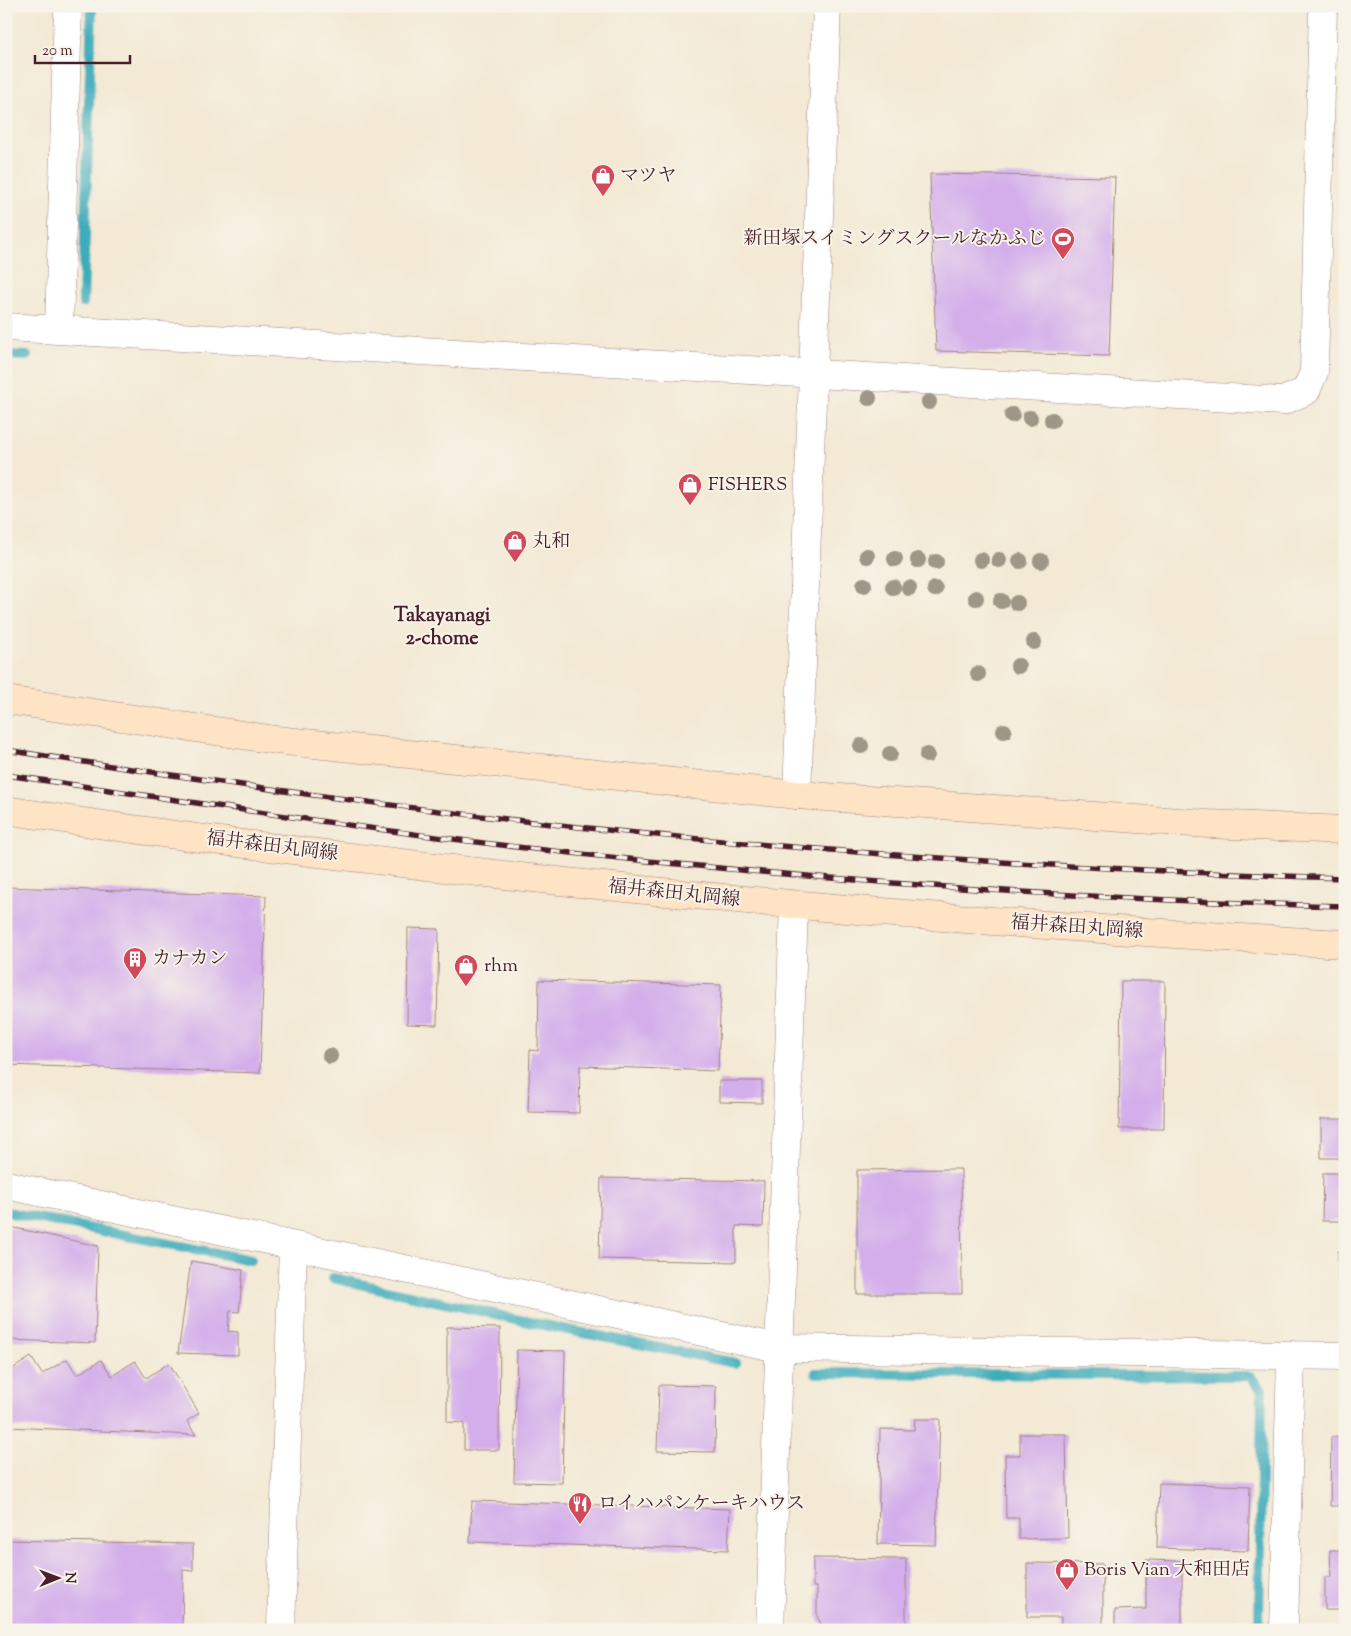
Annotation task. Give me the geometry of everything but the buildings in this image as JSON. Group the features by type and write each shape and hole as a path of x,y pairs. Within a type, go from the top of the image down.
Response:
{"main road":[{"path":"6,700 276,740 797,795 1208,824 1345,830"},
{"name":"福井森田丸岡線","path":"6,810 272,848 616,888 794,905 1159,934 1345,944"}],"street":[{"path":"59,330 68,6"},
{"path":"797,795 827,6"},
{"path":"6,327 1283,401 1306,391 1314,372 1323,6"},
{"path":"770,1630 794,905"},
{"path":"6,1185 778,1348 1345,1356"},
{"path":"281,1630 293,1246"},
{"path":"1284,1630 1290,1355"}],"waterway":[{"path":"83,303 92,6"},
{"path":"6,355 27,356"},
{"path":"6,1212 251,1260"},
{"path":"333,1278 533,1323 735,1363"},
{"path":"816,1373 1250,1376 1262,1390 1259,1630"}],"railway":[{"path":"6,750 374,803 651,835 969,860 1119,869 1345,878"},
{"path":"6,775 469,841 737,870 838,879 1142,899 1345,906"}],"place":[{"name":"マツヤ","path":"603,197"},
{"name":"新田塚スイミングスクールなかふじ","path":"1063,260"},
{"name":"FISHERS","path":"690,506"},
{"name":"丸和","path":"515,563"},
{"name":"カナカン","path":"135,980"},
{"name":"rhm","path":"466,987"},
{"name":"ロイハパンケーキハウス","path":"580,1525"},
{"name":"Boris Vian 大和田店","path":"1067,1591"}],"district":[{"name":"Takayanagi 2-chome","path":"442,628"}]}
